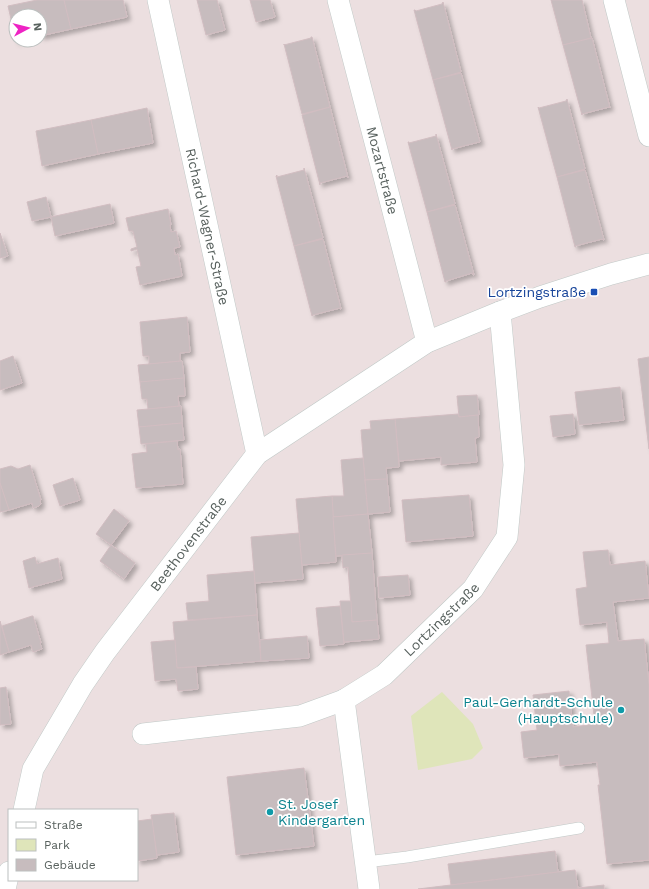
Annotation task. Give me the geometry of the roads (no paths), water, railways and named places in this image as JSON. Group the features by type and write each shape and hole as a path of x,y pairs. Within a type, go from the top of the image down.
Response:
{"street":[{"name":"Richard-Wagner-Straße","path":"158,0 257,454"},
{"name":"Mozartstraße","path":"338,0 427,342"},
{"path":"614,0 649,136"},
{"name":"Beethovenstraße","path":"24,809 34,769 82,684 257,454 427,342 500,312 588,282 649,264"},
{"name":"Lortzingstraße","path":"143,734 300,716 344,700 384,675 473,589 507,537 514,465 500,312"},
{"path":"344,700 369,889"},
{"path":"5,889 8,876"}],"lane":[{"path":"366,862 579,828"}],"place":[{"name":"Lortzingstraße","path":"594,292"},
{"name":"Paul-Gerhardt-Schule (Hauptschule)","path":"621,710"},
{"name":"St. Josef Kindergarten","path":"270,812"}]}
